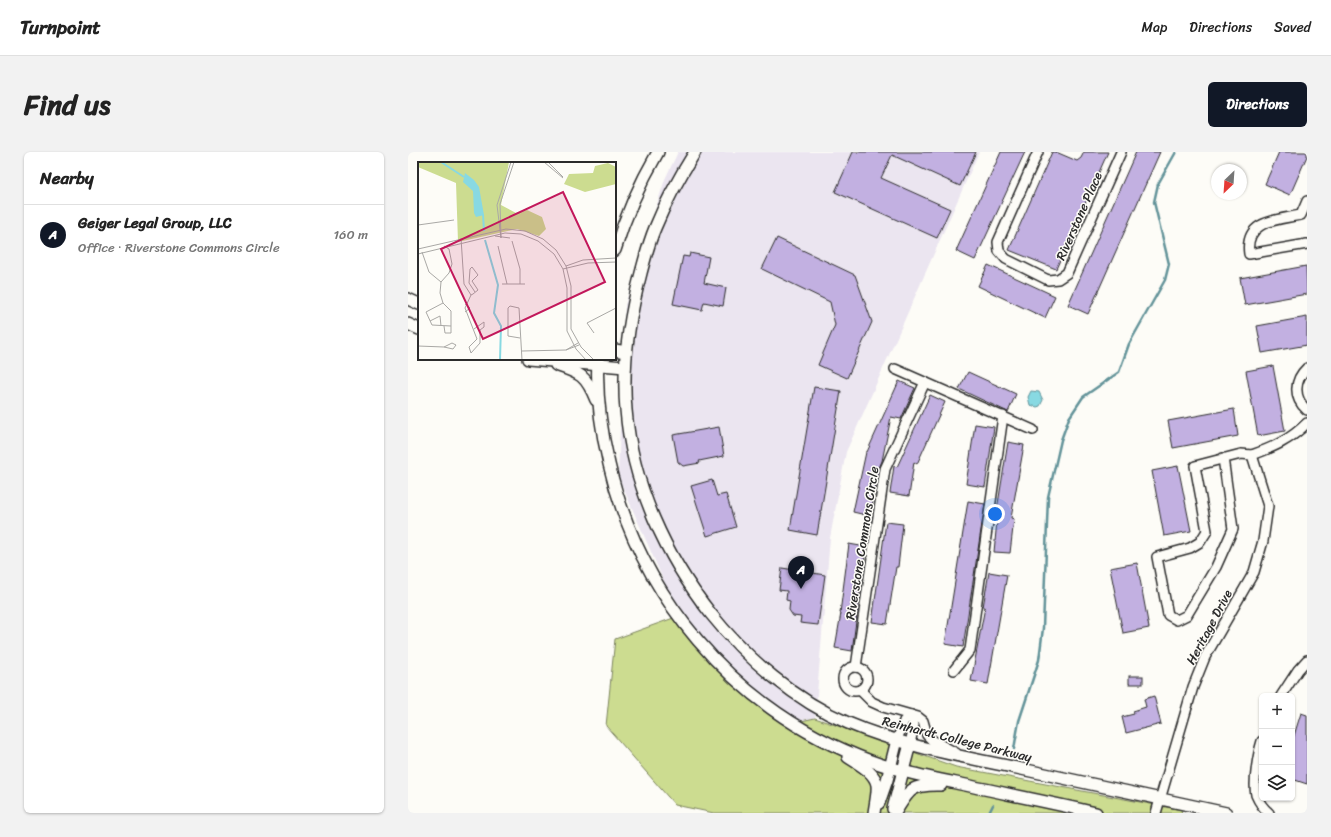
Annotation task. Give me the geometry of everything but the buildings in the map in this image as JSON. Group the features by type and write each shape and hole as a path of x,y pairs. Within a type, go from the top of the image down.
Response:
{"street":[{"path":"616,247 629,206 658,152"},
{"name":"Reinhardt College Parkway","path":"695,152 669,198 649,245 621,351 625,367 626,411 636,467 655,522 670,552 694,592 726,632 744,651 782,683 823,710 846,722 910,744 964,757 1226,813"},
{"name":"Riverstone Place","path":"1038,152 998,242 999,251 1006,259 1048,280 1058,279 1067,273 1121,152"},
{"path":"1307,201 1301,215 1261,224 1250,238 1248,251 1249,254 1263,253 1307,244"},
{"path":"408,299 418,304"},
{"path":"408,324 418,329"},
{"path":"536,360 575,371 586,379 600,411"},
{"path":"555,360 598,362 625,367"},
{"path":"598,362 602,428 607,456 620,505 638,549 666,598 697,640 726,671 759,700 873,775 877,784 875,813"},
{"path":"1307,368 1298,380 1297,390 1299,400 1307,410"},
{"path":"895,369 1033,430"},
{"name":"Riverstone Commons Circle","path":"856,667 885,469 925,382"},
{"path":"954,670 970,650 1003,416"},
{"path":"1223,458 1232,529 1216,567 1187,615 1177,620 1168,616 1157,557 1190,548 1200,542 1207,531 1195,466 1223,458 1241,454 1252,455 1273,448 1289,438 1307,423"},
{"name":"Heritage Drive","path":"1156,813 1193,687 1205,657 1254,572 1263,541 1268,506 1252,455"},
{"path":"1284,693 1298,670 1307,660"},
{"path":"856,667 865,672 867,677 864,687 860,690 854,691 849,690 843,681 846,671 850,668 856,667"},
{"path":"860,690 872,702 883,707 918,717 923,721 927,735 932,740 964,757"},
{"path":"875,813 890,768 897,740 904,721 911,715"},
{"path":"893,813 914,725 911,715"},
{"path":"814,735 857,756 890,768 966,786 1096,813"},
{"path":"1259,751 1257,757 1256,793 1261,804 1269,813"},
{"path":"893,813 906,794 916,786 930,784 966,786"}],"shaded area":[{"path":"678,152 979,152 846,452 830,538 815,718 792,723 736,682 679,616 618,476 625,305 665,179"}],"green space":[{"path":"679,616 736,682 792,723 815,718 956,767 1182,810 1181,813 714,813 675,805 606,726 615,639"}],"water":[{"path":"1031,391 1039,392 1043,400 1040,406 1037,407 1030,405 1028,397"}],"waterway":[{"path":"1014,749 1019,721 1039,660 1043,628 1048,497 1061,440 1069,418 1083,397 1119,372 1129,344 1165,280 1169,264 1154,202 1158,184 1176,152"},
{"path":"989,813 993,805"}],"place":[{"name":"Geiger Legal Group, LLC","path":"801,589"}]}
